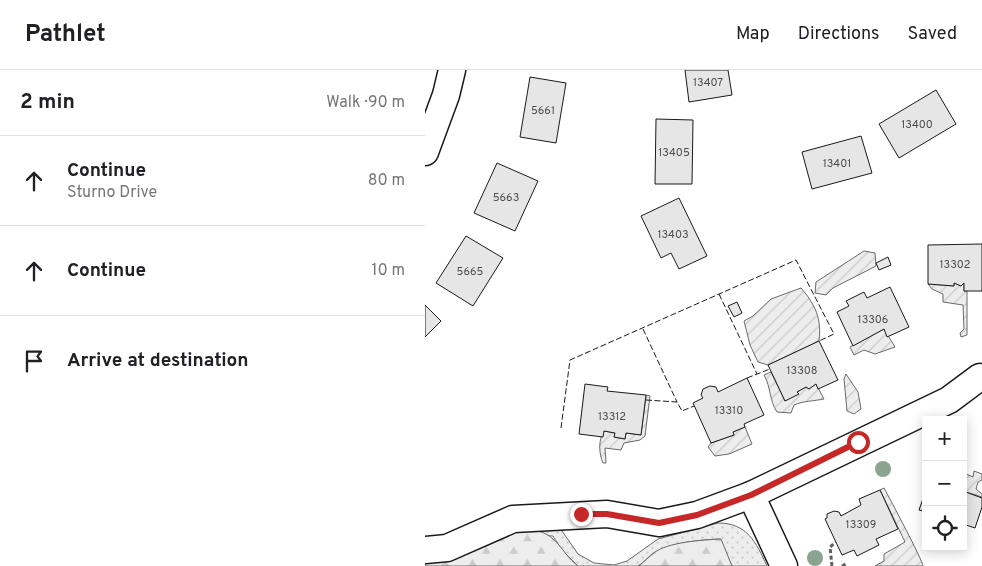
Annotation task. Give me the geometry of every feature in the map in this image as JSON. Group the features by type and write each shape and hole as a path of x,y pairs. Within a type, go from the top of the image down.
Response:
{"street":[{"path":"425,152 443,103 452,70"},
{"path":"425,550 447,548 513,519 607,514 659,523 697,515 751,495 949,400 980,377"},
{"path":"751,495 784,566"}],"path":[{"path":"833,566 830,547 835,542"},
{"path":"842,566 846,564"}],"green space":[{"path":"864,251 875,253 876,266 833,288 826,295 815,293 816,282"},
{"path":"954,283 961,286 964,283 964,291 967,291 967,335 961,337 960,333 964,329 963,305 943,302 943,294 932,289 928,284 954,286"},
{"path":"801,288 814,306 820,333 819,341 768,365 758,362 750,345 744,321 753,316 771,299"},
{"path":"884,329 895,347 875,354 864,350 854,355 850,347"},
{"path":"771,372 785,401 806,387 809,389 816,384 824,399 794,405 791,413 777,412 764,375"},
{"path":"846,374 858,392 861,409 854,414 847,411 844,379"},
{"path":"646,395 650,396 645,436 640,440 624,443 621,450 605,448 606,463 603,463 600,447 604,431 615,433 614,437 625,439 626,433 641,435"},
{"path":"745,427 752,444 729,454 715,456 708,447 711,443 734,435 733,432"},
{"path":"974,471 982,474 982,480 978,482 976,489 982,494 982,497 967,492 967,474 973,477"},
{"path":"884,488 923,566 875,566 884,561 884,554 905,542 880,490"},
{"path":"718,523 736,526 743,530 759,549 767,566 732,566 720,539 672,545 654,552 638,566 578,566 561,549 553,536 487,533 558,529 562,531 578,554 594,563 614,565 627,561 658,539"},
{"path":"534,530 542,532 554,540 578,566 425,566 425,563 515,531"},
{"path":"721,539 732,566 638,566 654,553 667,546 686,542"}],"building":[{"path":"685,70 728,70 732,95 689,102"},
{"path":"530,77 566,83 556,143 520,137"},
{"path":"936,90 956,124 899,158 879,124"},
{"path":"656,119 693,120 692,184 655,184"},
{"path":"861,136 872,173 812,189 802,152"},
{"path":"497,163 538,181 515,231 474,213"},
{"path":"679,198 707,256 679,269 671,253 661,258 641,216"},
{"path":"466,236 503,258 473,306 436,283"},
{"path":"982,244 982,291 964,291 964,283 961,286 954,283 954,286 928,284 928,245"},
{"path":"888,257 891,265 879,270 876,263"},
{"path":"890,287 909,327 887,337 884,329 853,346 837,312 849,306 846,301 864,292 867,298"},
{"path":"737,302 742,313 734,317 728,306"},
{"path":"425,305 441,321 425,337"},
{"path":"819,341 838,380 818,389 816,384 809,389 806,387 797,392 799,394 785,401 768,365"},
{"path":"747,378 764,415 744,424 745,427 733,432 734,435 711,443 693,403 703,398 701,395 703,389 710,386 716,387 718,392"},
{"path":"585,384 608,387 607,391 646,395 641,435 626,433 625,439 614,437 615,433 604,431 603,437 579,434"},
{"path":"880,490 898,529 876,539 879,545 857,556 854,550 842,555 825,519 827,514 834,511 839,512 841,516 861,505 859,499"},
{"path":"967,492 982,498 982,507 975,528 967,525"}],"fence":[{"path":"561,428 570,360 796,260 834,334 819,341"},
{"path":"719,294 757,374"},
{"path":"643,329 677,402"},
{"path":"747,378 770,369"},
{"path":"646,400 677,402 682,411 694,406"}],"route":[{"path":"581,514 607,514 659,523 697,515 751,495 858,442"}]}
